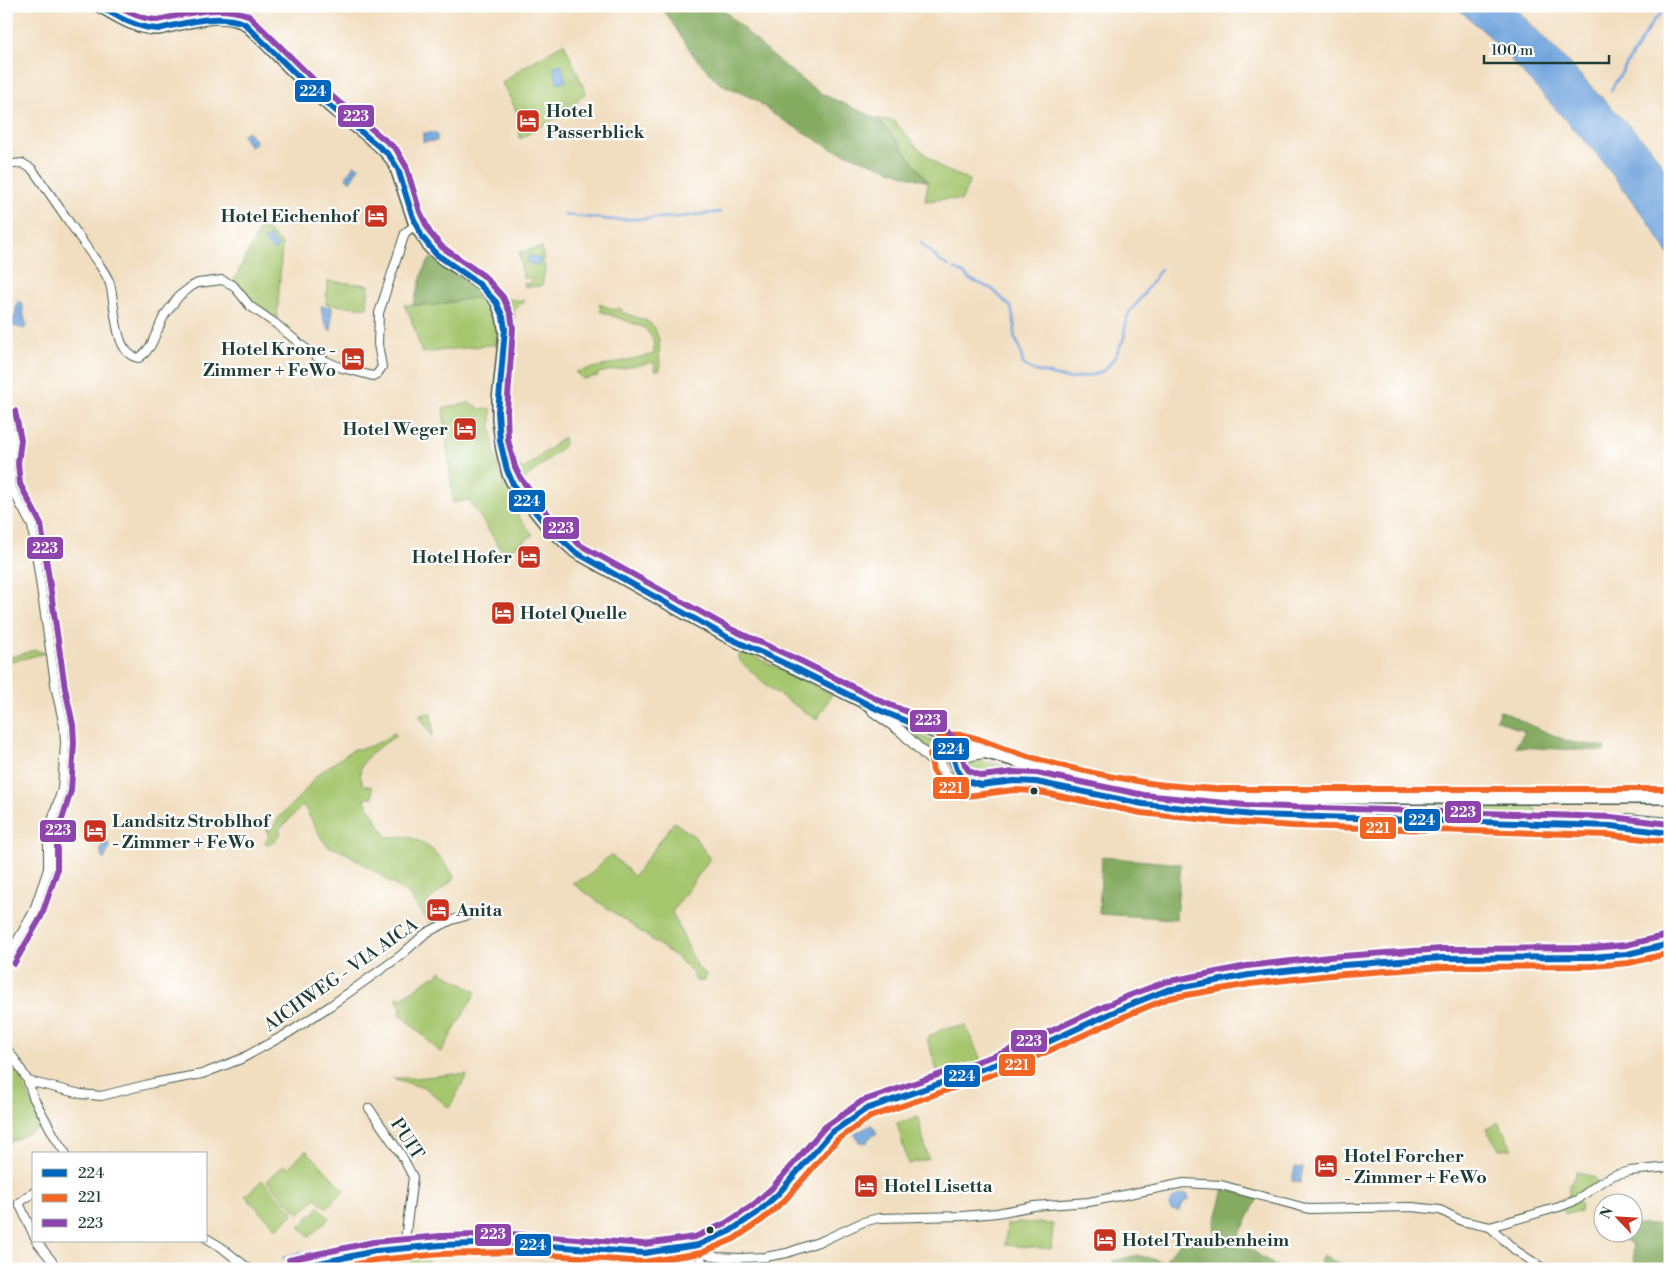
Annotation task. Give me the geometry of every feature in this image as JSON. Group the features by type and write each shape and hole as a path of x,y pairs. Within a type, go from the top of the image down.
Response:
{"main road":[{"path":"99,6 133,25 149,30 158,30 220,17 244,23 327,104 392,158 399,172 415,225 430,248 485,288 496,301 502,316 505,332 498,400 502,450 508,474 513,484 546,525 575,552 729,638 879,710 938,734 987,753 1103,784 1160,793 1215,798 1670,798"}],"street":[{"path":"6,165 22,163 32,169 107,277 114,301 122,347 133,357 139,358 151,345 164,316 180,296 198,283 222,280 233,285 250,306 317,357 342,368 373,376 382,367 378,344 379,313 405,233 415,225"},
{"path":"6,413 12,440 9,463 11,486 32,526 56,690 64,726 65,743 62,789 48,834 48,869 33,913 6,960"},
{"path":"840,691 868,707 901,731 946,775 964,786 975,787 1014,781 1036,782 1143,804 1254,815 1610,826 1670,833"},
{"path":"938,734 948,744 962,777 967,781 981,785"},
{"path":"946,775 941,767 939,756 943,747 948,744 962,743"},
{"path":"962,777 960,769 965,759 970,755 987,753"},
{"path":"1610,826 1627,818 1670,822"},
{"name":"AICHWEG - VIA AICA","path":"28,1080 81,1094 101,1096 153,1083 202,1074 241,1059 290,1032 400,956 426,933 452,920 469,915"},
{"path":"291,1269 343,1257 404,1247 510,1243 644,1253 700,1248 757,1213 778,1194 831,1133 866,1109 1008,1060 1119,1009 1168,990 1249,975 1330,966 1449,958 1592,957 1627,954 1670,944"},
{"path":"6,1048 28,1080 33,1098 65,1152"},
{"name":"PUIT","path":"369,1108 402,1156 413,1177 404,1247"},
{"path":"1490,1228 1570,1203 1614,1175 1630,1170 1670,1167"},
{"path":"700,1248 710,1256 732,1258 765,1257 787,1253 824,1240 863,1222 880,1218 964,1216 997,1213 1034,1206 1089,1202 1184,1183 1221,1185 1309,1209 1412,1207 1440,1210 1462,1221 1490,1228 1515,1250 1544,1269"},
{"path":"32,1194 20,1203 32,1231"},
{"path":"208,1239 249,1269"},
{"path":"37,1242 52,1261"},
{"path":"700,1248 704,1269"}],"green space":[{"path":"658,6 719,6 778,61 820,93 878,119 928,182 830,148 773,114 756,100 719,83 694,56 663,9"},
{"path":"564,43 586,93 572,107 569,113 550,121 520,139 518,114 502,83 519,70"},
{"path":"878,119 893,120 918,148 943,169 970,180 961,201 947,199 925,201 928,182"},
{"path":"260,222 282,244 277,320 254,305 234,280 260,229"},
{"path":"542,247 545,269 542,286 525,287 524,283 530,284 531,278 523,278 519,252"},
{"path":"431,258 485,296 435,305 413,305 424,268"},
{"path":"328,281 369,285 367,308 326,304"},
{"path":"485,296 496,319 498,344 422,353 411,318 404,305 435,305"},
{"path":"506,297 508,299 524,301 515,310 504,418 513,461 524,469 564,437 564,446 521,482 516,476 509,457 503,430 511,324 501,300"},
{"path":"599,304 615,310 617,308 622,309 621,312 647,321 654,327 659,339 660,370 655,370 654,362 598,373 598,376 583,379 575,372 654,354 653,339 645,328 600,311"},
{"path":"469,403 477,406 480,410 491,408 494,447 501,476 504,485 506,485 525,509 518,516 533,535 504,554 469,500 453,503 443,408"},
{"path":"35,650 46,653 6,663 6,658"},
{"path":"742,651 832,694 817,720 772,690 740,661 739,655"},
{"path":"1500,710 1570,742 1605,747 1604,751 1515,747 1525,732 1496,719"},
{"path":"431,713 433,727 432,736 419,715"},
{"path":"393,733 397,735 369,755 362,767 360,773 363,785 372,787 373,797 364,799 387,837 408,837 425,844 442,859 455,878 427,902 435,922 429,923 407,893 348,854 328,846 303,805 279,830 281,833 275,841 268,844 264,842 269,837 266,829 271,830 280,816 303,793 317,775 354,749 374,744"},
{"path":"919,735 939,744 934,755 916,740"},
{"path":"974,760 1032,773 1035,777 1025,776 1023,773 1020,773 999,776 998,778 974,780 965,772 964,768 966,763"},
{"path":"1049,776 1094,788 1171,800 1171,802 1117,795 1046,778"},
{"path":"1204,804 1386,804 1402,809 1424,808 1498,820 1241,810 1204,806"},
{"path":"1433,804 1528,804 1536,810 1539,818 1535,820 1514,820"},
{"path":"674,822 694,836 710,859 672,912 698,968 706,974 704,981 696,981 691,971 679,959 572,883 587,877 610,855 634,876"},
{"path":"1102,857 1181,864 1176,919 1099,914"},
{"path":"440,971 476,992 440,1052 399,1013 402,1008 398,1003 397,997 402,998 433,976 436,977"},
{"path":"1127,1006 1130,1013 1068,1045 1048,1051 1047,1047"},
{"path":"966,1026 983,1065 940,1080 927,1038 944,1028"},
{"path":"6,1054 22,1078 29,1097 44,1126 6,1144"},
{"path":"454,1074 467,1075 449,1108 427,1089 392,1078 416,1078"},
{"path":"918,1117 928,1159 908,1164 897,1123"},
{"path":"1499,1122 1512,1149 1499,1149 1486,1129"},
{"path":"306,1150 344,1190 326,1208 316,1198 299,1214 267,1181 284,1165 288,1168"},
{"path":"1576,1171 1595,1178 1598,1184 1577,1199 1581,1204 1580,1211 1566,1214 1559,1207 1559,1200 1569,1196 1569,1185 1576,1176"},
{"path":"262,1180 294,1213 277,1229 245,1196"},
{"path":"1223,1189 1258,1198 1237,1240 1280,1269 1129,1269 1112,1261 1137,1255 1164,1262 1184,1237 1215,1235 1214,1225"},
{"path":"319,1207 329,1218 310,1237 299,1227"},
{"path":"1018,1222 1053,1224 1051,1249 1005,1245 1007,1224"},
{"path":"1670,1224 1670,1261 1666,1260 1663,1269 1636,1269 1632,1244 1629,1242 1644,1242 1644,1225"},
{"path":"387,1256 426,1257 433,1269 324,1269 327,1265"},
{"path":"1323,1256 1344,1266 1345,1269 1316,1269"}],"water":[{"path":"1455,6 1513,6 1651,148 1670,177 1670,257 1652,227 1596,153 1487,34"},
{"path":"561,64 566,81 558,83 553,67"},
{"path":"248,131 256,142 250,147 242,135"},
{"path":"423,133 437,133 437,141 423,142"},
{"path":"354,165 359,167 350,182 346,177"},
{"path":"269,236 279,246 274,251 264,241"},
{"path":"529,255 541,259 539,266 526,262"},
{"path":"20,301 23,304 23,313 27,326 24,329 14,326 6,327 6,321 15,316 17,303"},
{"path":"321,306 332,307 331,331 324,320"},
{"path":"107,842 110,846 104,860 101,856 101,849 102,845"},
{"path":"872,1125 877,1133 868,1139 867,1143 860,1143 854,1134"},
{"path":"1295,1167 1303,1168 1300,1183 1292,1181"},
{"path":"1187,1194 1189,1199 1183,1203 1179,1211 1171,1210 1169,1205 1173,1198"}],"waterway":[{"path":"1611,90 1653,21 1669,6"},
{"path":"564,215 614,220 679,217 720,212"},
{"path":"921,243 941,262 949,266"},
{"path":"955,269 969,279 992,289 1011,307 1015,327 1014,337 1019,345 1023,364 1032,370 1069,379 1096,374 1105,370 1116,355 1124,338 1126,320 1130,311 1161,269"},
{"path":"328,1253 372,1241"},
{"path":"283,1258 302,1253 321,1253"}],"transit line":[{"name":"224","path":"99,6 142,27 158,29 212,19 233,20 244,23 317,95 389,155 398,169 412,215 422,237 436,254 478,283 496,302 503,317 505,329 498,411 500,441 507,470 513,484 546,525 575,552 729,638 879,710 938,734 950,747 957,769 967,781 981,785 1014,781 1036,782 1143,804 1254,815 1611,826 1670,833"},
{"name":"223","path":"117,6 141,17 157,20 214,10 225,10 248,15 323,89 396,149 406,166 420,212 430,233 442,247 484,276 503,297 511,315 513,328 507,411 508,440 515,467 521,479 552,519 580,545 733,630 883,702 942,726 958,743 965,765 969,771 982,776 1014,772 1037,773 1144,795 1255,806 1611,817 1670,824"},
{"name":"223","path":"14,964 41,917 57,871 57,835 71,791 74,742 73,725 65,688 41,524 20,484 18,463 21,440 15,411"},
{"name":"221","path":"1669,842 1610,835 1293,826 1216,821 1141,813 1035,791 1014,790 967,796 941,782 933,771 930,754 940,738 948,735 966,735 1042,760 1092,773 1152,783 1215,789 1670,789"},
{"name":"223","path":"289,1260 373,1242 441,1236 511,1234 644,1244 695,1237 726,1223 752,1206 772,1188 825,1127 862,1101 1005,1052 1123,998 1165,982 1247,966 1329,957 1442,949 1592,948 1626,945 1668,935"},
{"name":"224","path":"292,1269 375,1251 441,1245 510,1243 644,1253 698,1245 730,1231 757,1213 778,1194 831,1133 866,1109 1008,1060 1167,990 1249,975 1330,966 1442,958 1592,957 1627,954 1670,944"},
{"name":"221","path":"334,1269 376,1260 442,1254 510,1252 644,1262 701,1253 734,1239 762,1220 785,1200 837,1140 870,1117 1011,1068 1169,998 1250,984 1331,975 1442,967 1593,966 1629,963 1670,953"}],"place":[{"name":"Hotel Passerblick","path":"528,121"},
{"name":"Hotel Eichenhof","path":"376,216"},
{"name":"Hotel Krone - Zimmer + FeWo","path":"353,359"},
{"name":"Hotel Weger","path":"465,429"},
{"name":"Hotel Hofer","path":"529,557"},
{"name":"Hotel Quelle","path":"503,613"},
{"name":"Landsitz Stroblhof - Zimmer + FeWo","path":"95,831"},
{"name":"Anita","path":"438,910"},
{"name":"Hotel Forcher - Zimmer + FeWo","path":"1326,1166"},
{"name":"Hotel Lisetta","path":"866,1186"},
{"name":"Hotel Traubenheim","path":"1105,1240"}]}
